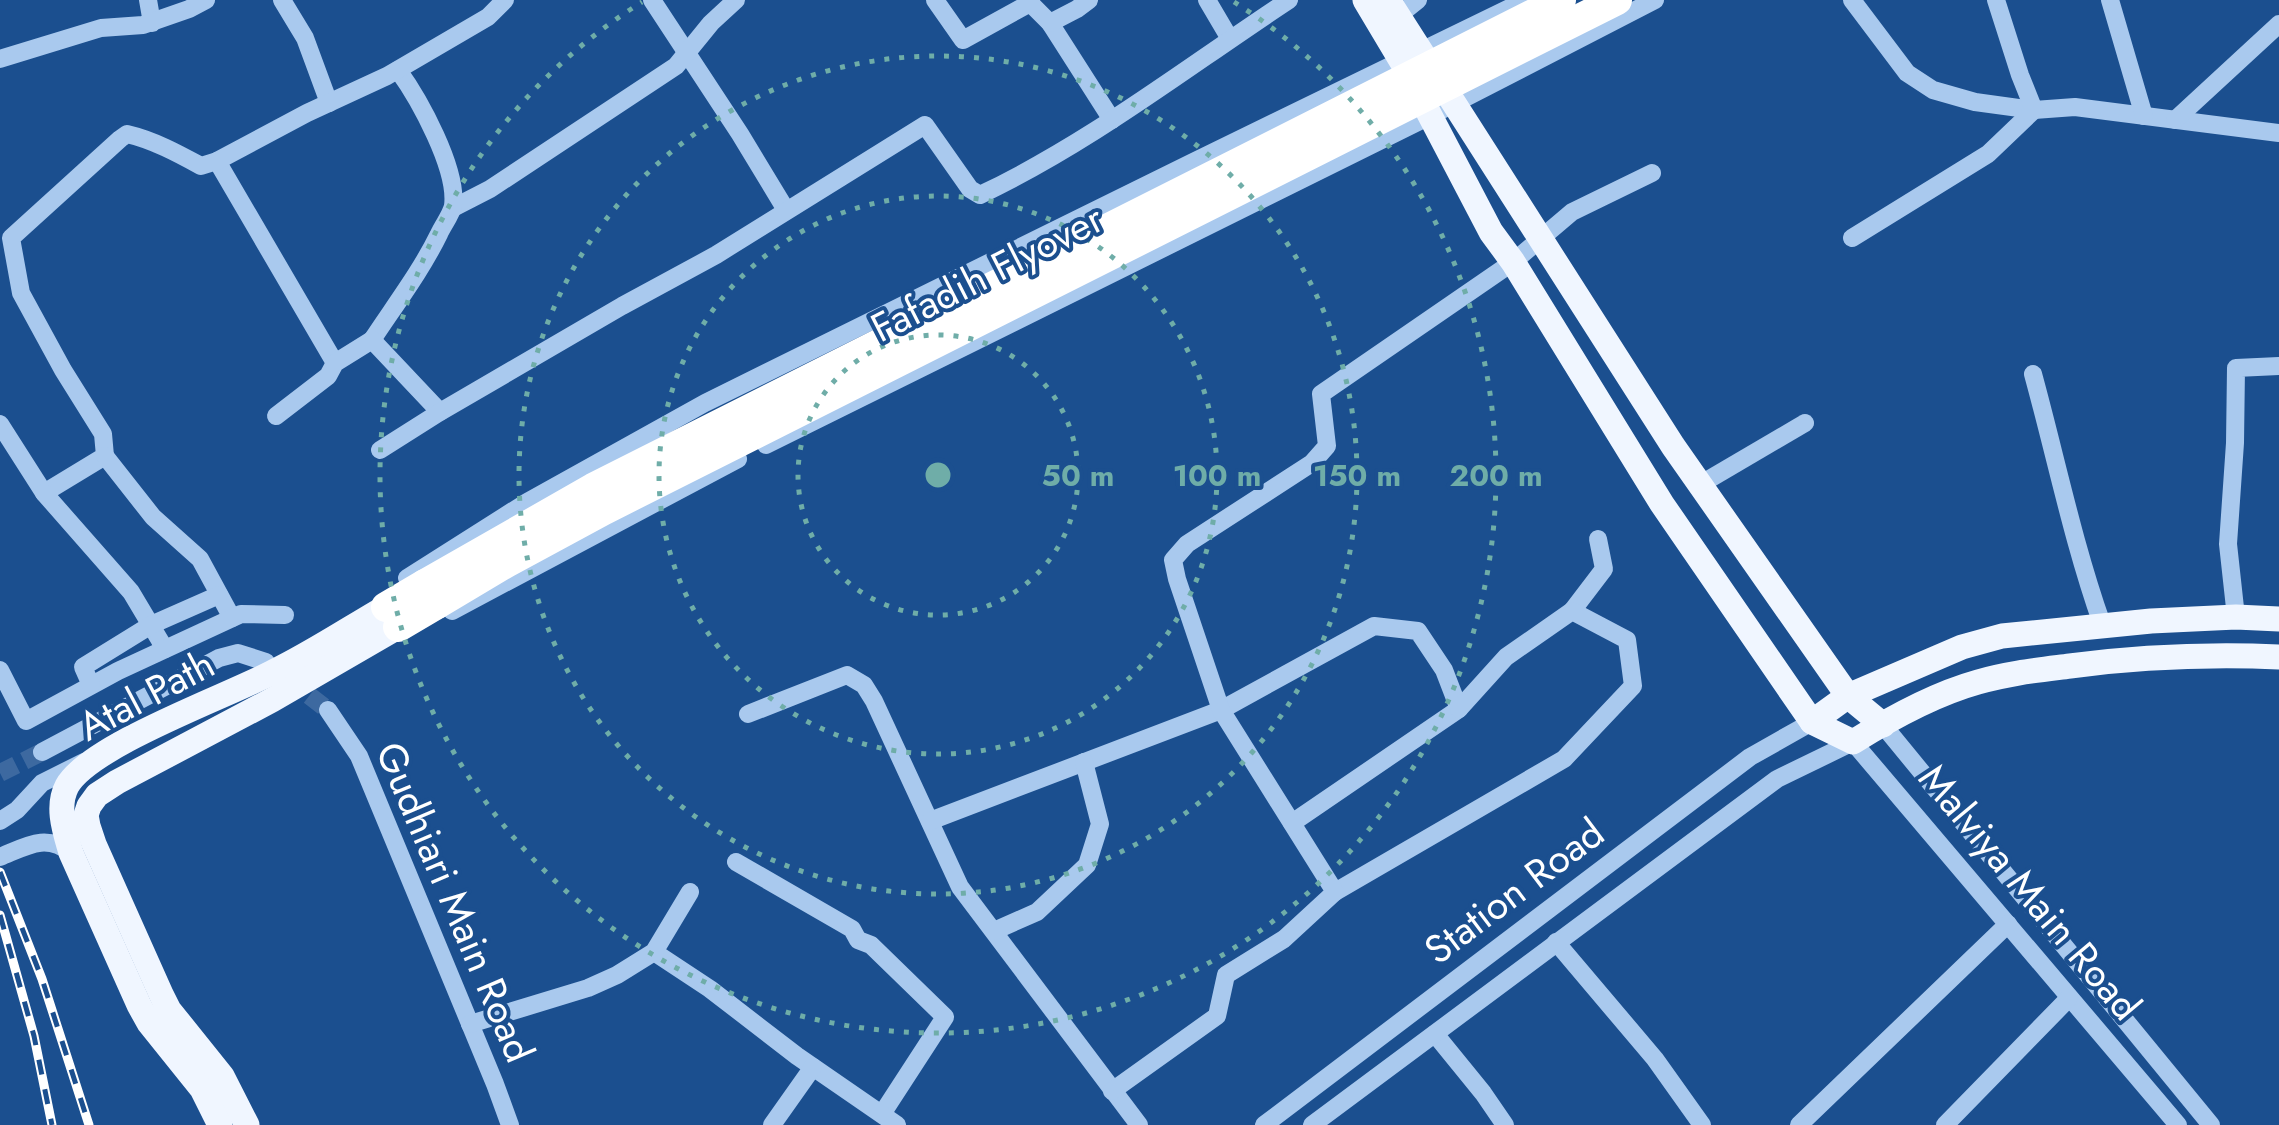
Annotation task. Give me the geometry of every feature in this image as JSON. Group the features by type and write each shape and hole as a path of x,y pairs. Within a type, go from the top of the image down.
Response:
{"highway":[{"name":"Fafadih Flyover","path":"431,594 494,542 610,479 1560,0"},
{"name":"Fafadih Flyover","path":"392,617 1617,0"}],"main road":[{"path":"1365,0 1411,57 1442,110 1540,239 1673,446 1848,696 1884,724"},
{"path":"1401,5 1411,57"},
{"path":"1442,110 1491,232 1662,504 1812,722 1848,696 1962,647 2002,636 2102,624 2236,617 2279,620"},
{"name":"Atal Path","path":"220,1125 202,1089 144,1014 64,832 62,814 67,787 105,752 392,617"},
{"name":"Atal Path","path":"247,1125 222,1076 169,1010 94,844 86,816 98,795 117,782 272,700 392,617"},
{"path":"1853,742 1936,698 2010,673 2153,658 2279,657"},
{"name":"Malviya Main Road","path":"1812,722 1853,742"}],"street":[{"path":"148,0 152,22"},
{"path":"0,60 101,28 143,26 206,0"},
{"path":"282,0 305,38 328,104"},
{"path":"232,618 200,559 153,518 105,456 103,434 21,293 11,238 126,134 172,150 201,166 217,161 398,70 488,17 506,0"},
{"path":"652,0 786,210"},
{"path":"453,208 490,189 676,66 736,0"},
{"path":"935,0 963,40 1030,3 1050,23 1112,120"},
{"path":"1050,23 1088,0"},
{"path":"1207,0 1230,39"},
{"path":"380,450 716,255 925,125 970,189 980,195 1112,120 1289,0"},
{"path":"1526,0 689,412 527,502 404,580 392,617 423,626 734,461 1442,110 1655,0"},
{"path":"1852,0 1907,73 1933,90 1976,102 2034,110 2075,106 2276,130"},
{"path":"1996,0 2034,110"},
{"path":"2110,0 2144,116"},
{"path":"2175,120 2279,24"},
{"path":"276,416 328,376 335,363 372,340 429,256 453,208 449,170 440,146 398,70"},
{"path":"1852,238 1988,154 2034,110"},
{"path":"217,161 335,363"},
{"path":"1335,892 1221,710 1173,560 1188,544 1312,462 1327,446 1322,394 1513,262 1572,212 1652,173"},
{"path":"372,340 440,412"},
{"path":"2236,617 2228,544 2236,368 2279,366"},
{"path":"2034,374 2075,539 2102,624"},
{"path":"1701,484 1805,423"},
{"path":"0,424 44,494 131,592 164,649"},
{"path":"44,494 105,456"},
{"path":"1292,823 1459,709 1506,656 1572,611 1604,569 1598,539"},
{"path":"90,686 83,667 150,624 220,595"},
{"path":"1112,1091 1216,1016 1226,975 1284,939 1335,892 1564,759 1633,686 1627,640 1572,611"},
{"path":"0,670 26,720 232,618 242,614 286,614"},
{"path":"930,822 1221,710 1374,626 1418,631 1444,670 1459,709"},
{"path":"42,752 220,658 238,654 266,662"},
{"path":"748,714 847,675 864,686 960,887 1139,1125"},
{"name":"Gudhiari Main Road","path":"328,710 359,756 510,1125"},
{"name":"Station Road","path":"1264,1125 1750,757 1812,722"},
{"path":"1884,724 2211,1125"},
{"name":"Station Road","path":"1312,1125 1776,779 1853,742"},
{"name":"Malviya Main Road","path":"1853,742 2178,1125"},
{"path":"0,821 17,810 42,783 105,752"},
{"path":"994,932 1037,912 1087,864 1100,824 1084,762"},
{"path":"0,857 49,841 72,853"},
{"path":"654,952 889,1120 945,1017 871,945 858,940 852,930 736,862"},
{"path":"470,1024 588,988 617,975 654,952 690,892"},
{"path":"1799,1125 2008,924"},
{"path":"1556,942 1655,1059 1702,1125"},
{"path":"2044,968 2066,950"},
{"path":"1944,1125 2069,998"},
{"path":"1436,1034 1505,1125"},
{"path":"772,1125 813,1067"},
{"path":"2151,1093 2171,1076"}],"tunnel":[{"path":"288,679 328,710"},
{"path":"0,773 42,752"}],"railway":[{"path":"0,872 42,979 89,1125"},
{"path":"0,915 34,1036 52,1125"}]}
